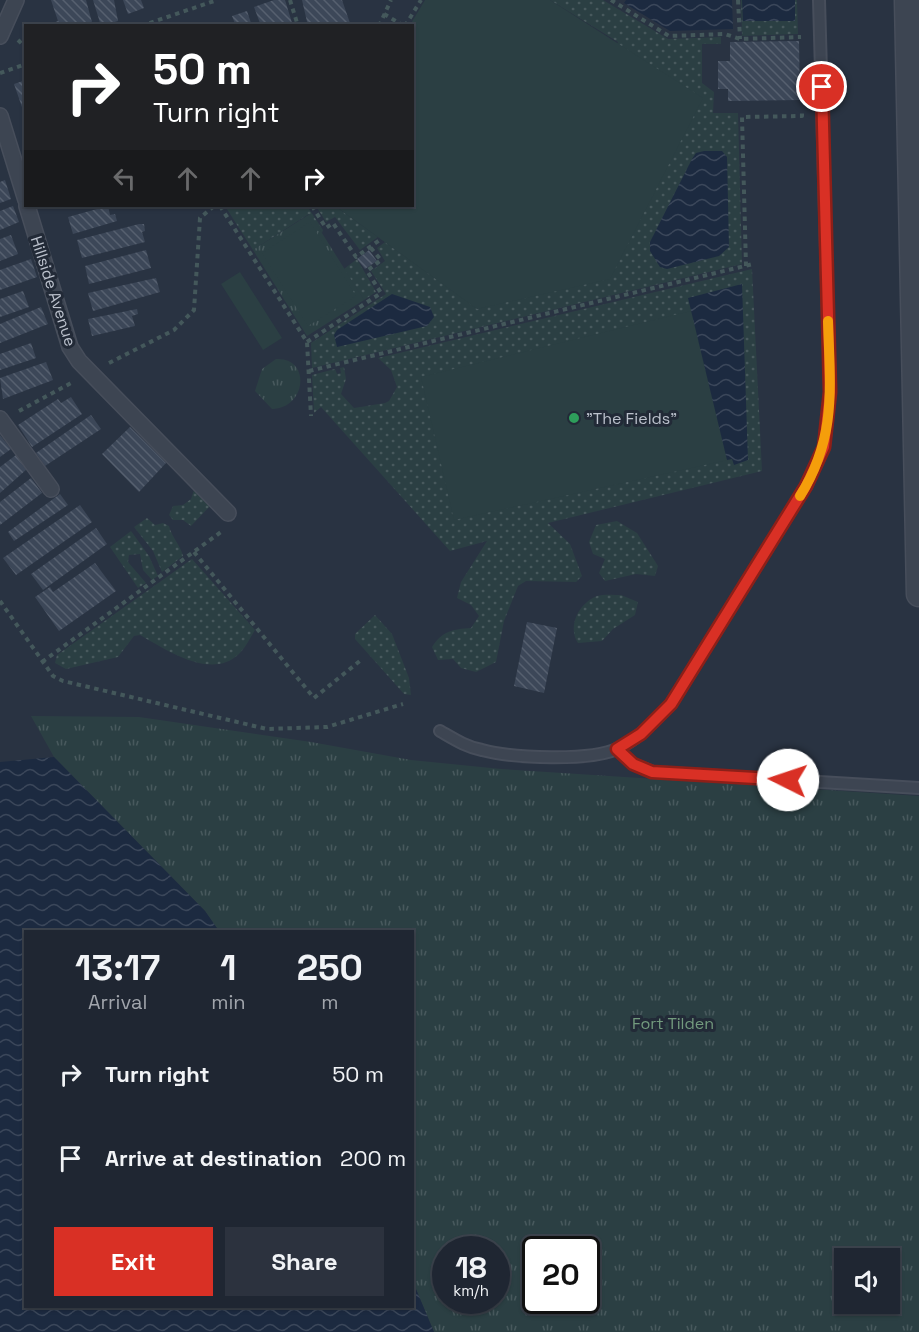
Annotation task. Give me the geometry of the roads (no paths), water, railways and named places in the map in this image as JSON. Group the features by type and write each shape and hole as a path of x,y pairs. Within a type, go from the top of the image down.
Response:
{"street":[{"path":"0,36 16,0"},
{"path":"907,0 919,594"},
{"path":"0,116 24,194"},
{"name":"Hillside Avenue","path":"27,207 70,347 88,374 228,513"},
{"path":"1,420 51,489"}],"lane":[{"path":"440,731 460,743 483,751 532,756 593,755 617,749 641,734 671,704 806,486 824,447 830,392 819,0"},
{"path":"617,749 633,764 652,772 919,788"}],"water":[{"path":"626,0 732,0 733,29 670,31 624,3"},
{"path":"742,0 795,0 795,21 743,21"},
{"path":"722,151 727,157 729,247 719,256 667,269 660,267 650,251 650,242 692,159 696,153"},
{"path":"742,284 748,460 734,465 732,459 727,460 688,298"},
{"path":"392,294 430,307 434,317 427,326 337,347 334,335 337,330"},
{"path":"54,757 205,911 218,930 24,930 24,1308 414,1308 414,1284 434,1332 0,1332 0,762"}],"place":[{"name":"\"The Fields\"","path":"574,418"}],"park label":[{"name":"Fort Tilden","path":"673,1023"}]}
